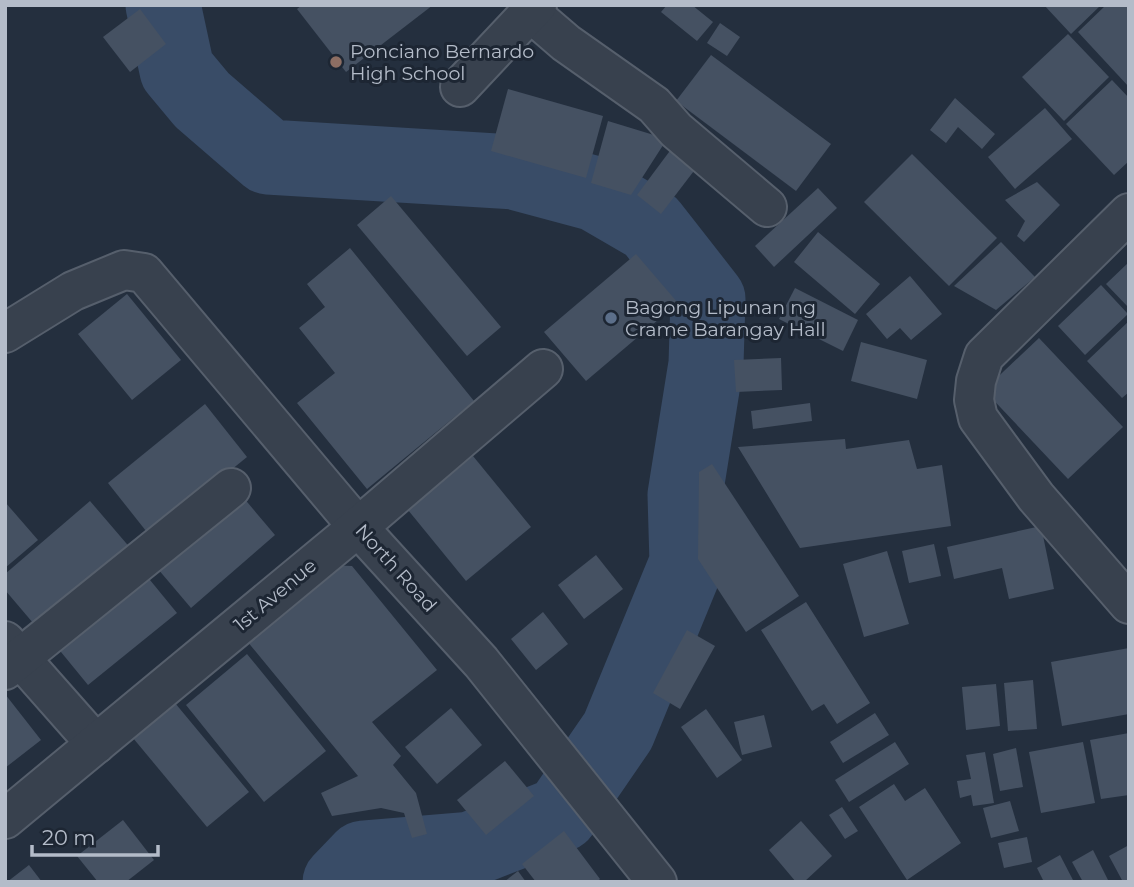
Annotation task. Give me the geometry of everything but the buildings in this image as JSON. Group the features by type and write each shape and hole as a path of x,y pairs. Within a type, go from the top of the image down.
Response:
{"street":[{"path":"460,87 533,9 566,43 654,105 676,130 767,207"},
{"path":"1129,213 984,356 976,381 974,400 978,418 1035,497 1129,604"},
{"name":"North Road","path":"5,333 73,291 124,270 144,274 358,527 481,662 657,882"},
{"name":"1st Avenue","path":"5,819 358,527 543,369"},
{"path":"96,744 10,656 231,488"}],"waterway":[{"path":"163,5 177,70 202,100 268,157 514,172 596,194 651,226 708,299 706,364 685,495 687,563 618,731 561,814 471,849 363,858 340,882"}],"place":[{"name":"Ponciano Bernardo High School","path":"336,62"},
{"name":"Bagong Lipunan ng Crame Barangay Hall","path":"611,318"}]}
